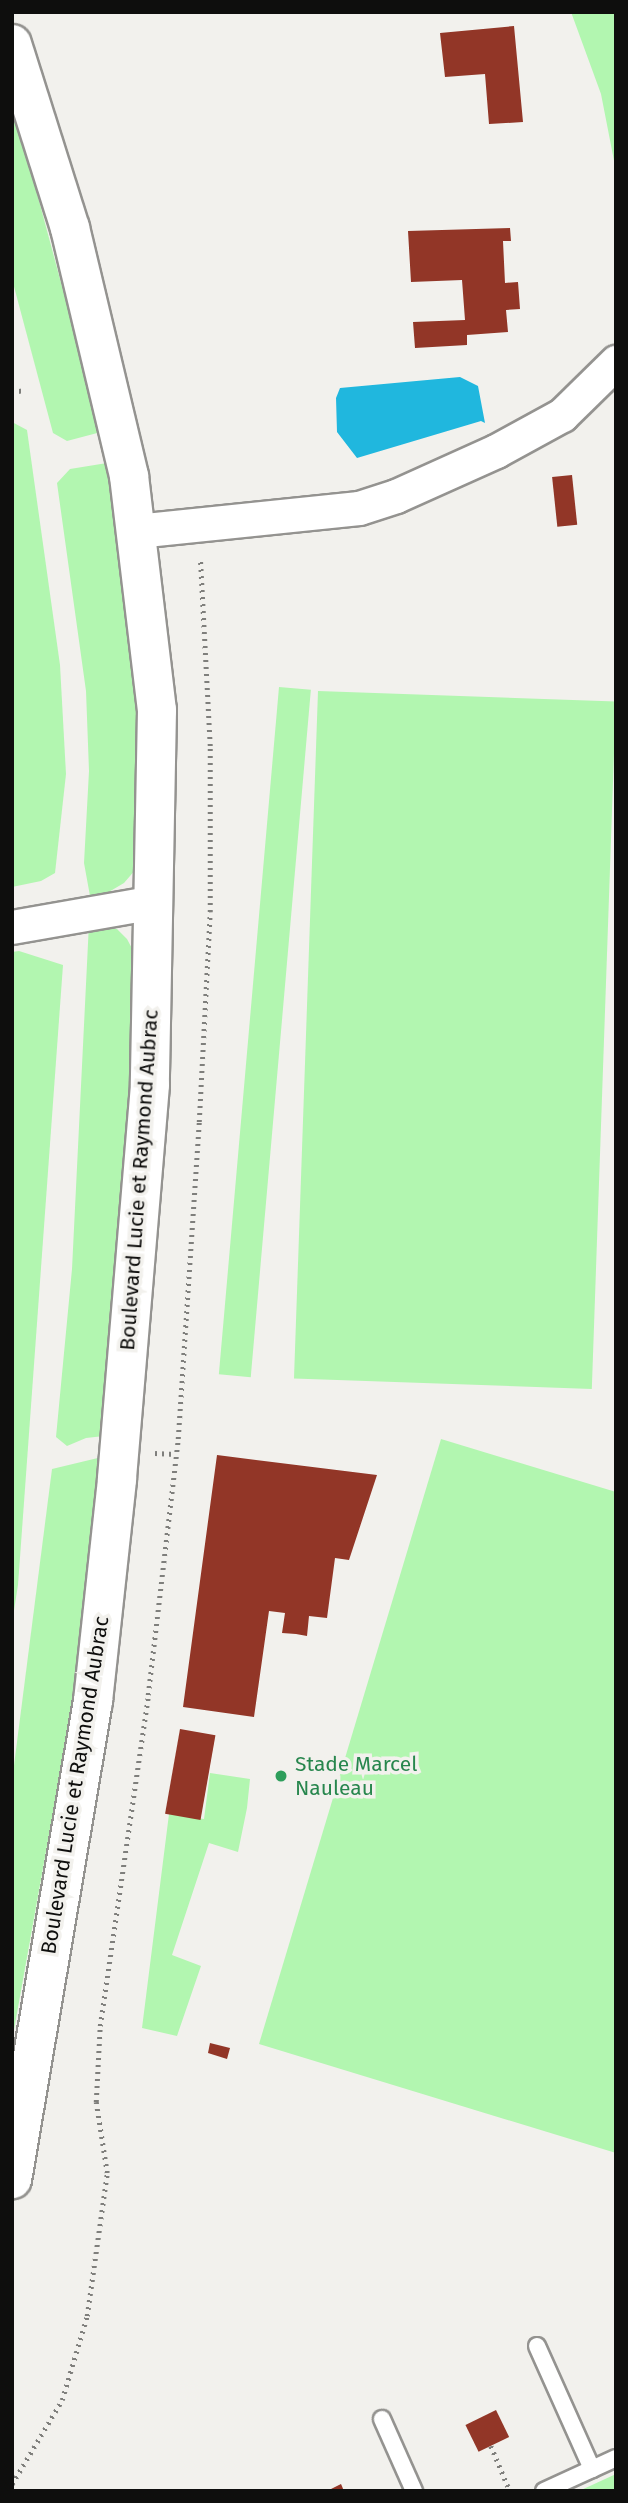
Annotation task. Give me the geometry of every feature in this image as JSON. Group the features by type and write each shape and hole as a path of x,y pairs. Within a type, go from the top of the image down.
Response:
{"street":[{"name":"Boulevard Lucie et Raymond Aubrac","path":"12,44 69,228 129,476 157,710 150,1085 117,1480 95,1687 14,2164"},
{"path":"136,531 359,508 396,496 496,452 562,415 616,362"},
{"path":"12,927 154,902"}],"lane":[{"path":"537,2346 592,2469"},
{"path":"382,2418 414,2491"},
{"path":"544,2491 616,2458"}],"path":[{"path":"12,392 24,390"},
{"path":"12,2484 62,2400 87,2316 95,2268 107,2173 96,2102 100,2026 148,1695 178,1439 210,912 210,746 198,525"},
{"path":"491,2446 510,2491"}],"green space":[{"path":"571,12 616,12 616,171 601,94"},
{"path":"12,100 101,432 67,441 53,433 12,279"},
{"path":"12,422 27,430 60,665 66,774 55,873 41,881 12,887"},
{"path":"107,463 116,514 138,704 136,869 124,883 107,893 90,896 84,863 89,771 86,691 57,483 70,469"},
{"path":"279,687 311,690 251,1377 219,1374"},
{"path":"318,691 616,701 592,1389 294,1379"},
{"path":"89,923 117,929 127,939 136,956 139,972 126,1177 104,1436 86,1438 67,1446 56,1437 72,1269"},
{"path":"19,951 63,965 18,1585 12,1623 12,952"},
{"path":"441,1439 616,1492 616,2153 259,2044"},
{"path":"102,1457 74,1695 12,2041 12,1781 52,1469"},
{"path":"210,1773 250,1779 247,1808 238,1852 209,1843 172,1955 201,1966 177,2036 142,2028 169,1814 204,1819"},
{"path":"616,2474 616,2491 579,2491"}],"water":[{"path":"460,377 478,386 485,423 481,421 357,458 337,432 336,398 340,388"}],"building":[{"path":"514,26 523,122 489,124 485,74 445,77 440,33"},
{"path":"510,228 511,241 503,241 505,283 518,282 520,309 506,310 508,332 467,335 467,345 415,348 413,322 465,320 462,280 411,282 408,231"},
{"path":"572,475 577,525 557,527 552,477"},
{"path":"217,1455 377,1475 349,1560 335,1558 327,1618 309,1616 307,1636 282,1633 285,1613 269,1611 254,1717 183,1707"},
{"path":"180,1729 215,1735 201,1820 165,1814"},
{"path":"210,2043 230,2048 227,2059 208,2053"},
{"path":"496,2410 509,2437 479,2452 465,2425"},
{"path":"341,2484 344,2491 327,2491"}],"place":[{"name":"Stade Marcel Nauleau","path":"281,1776"}]}
